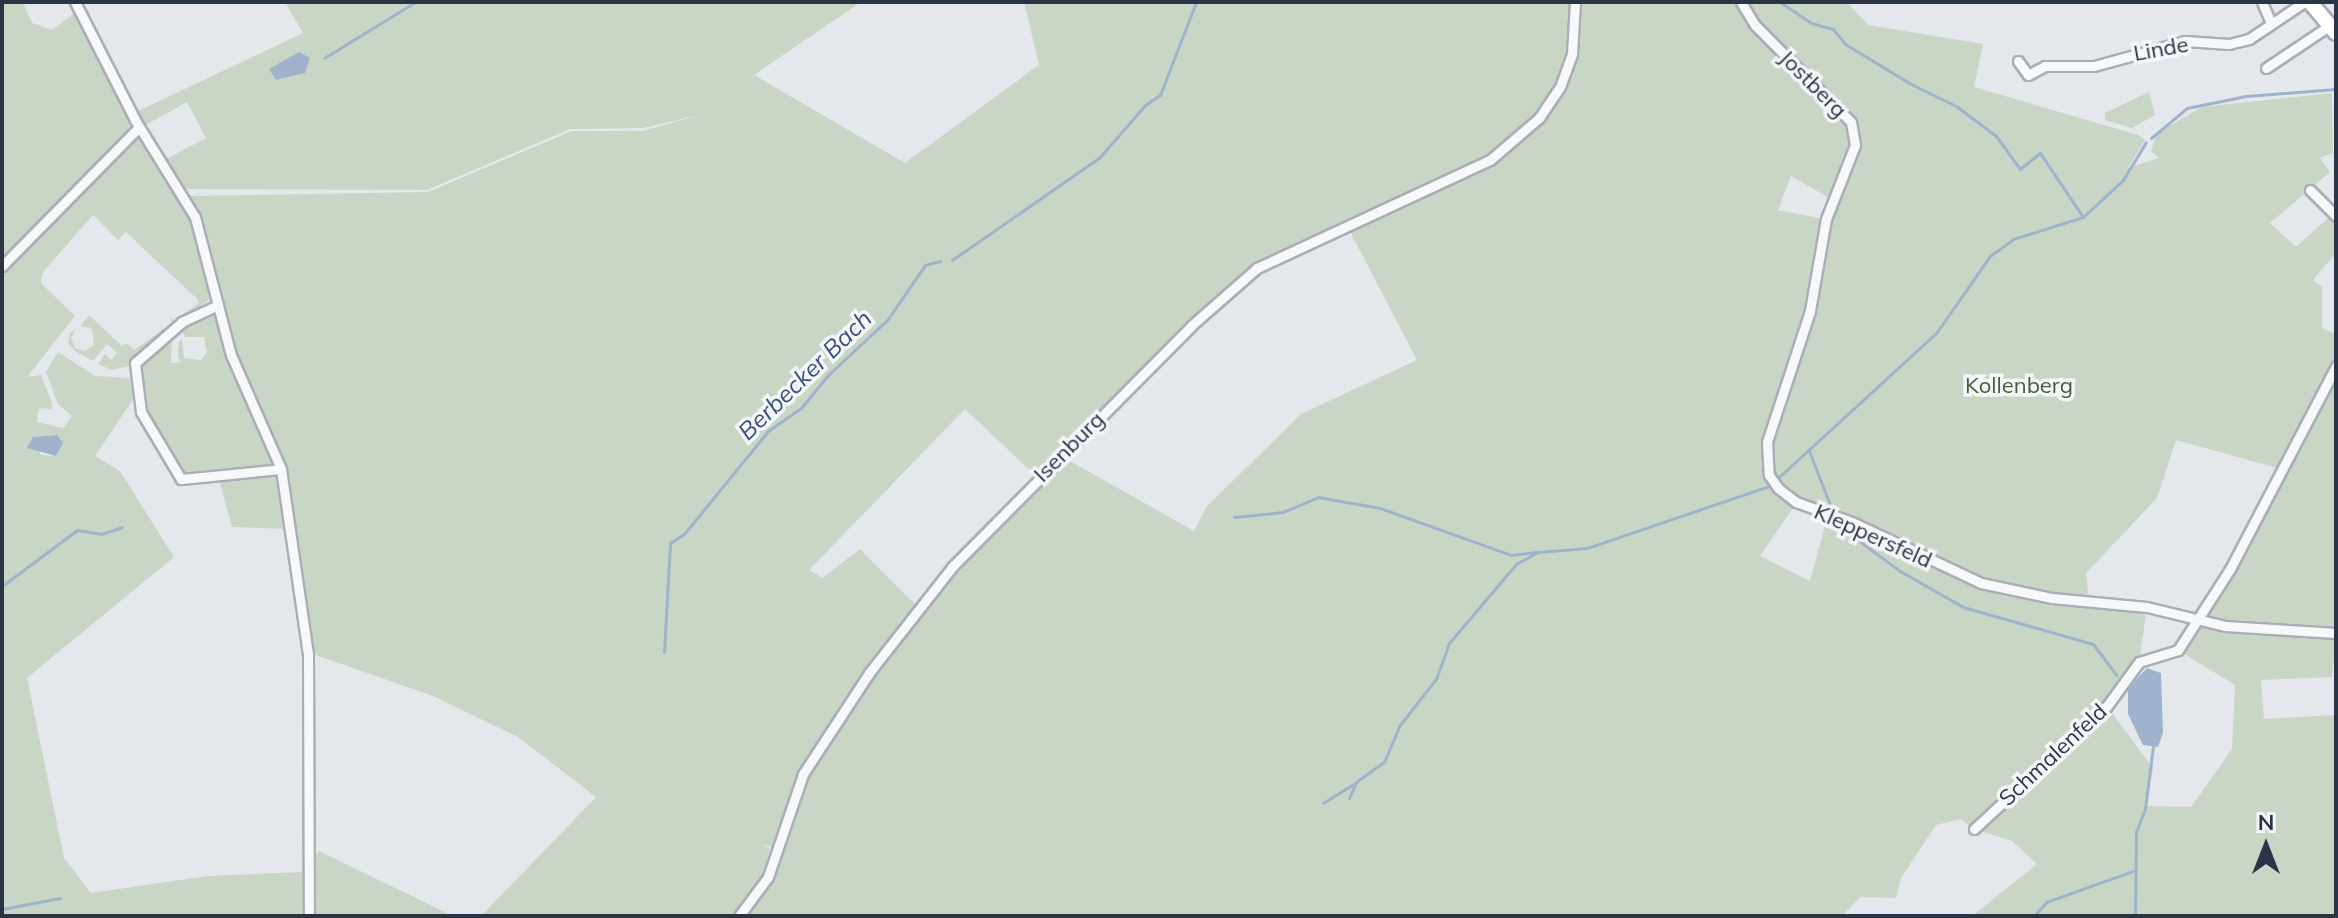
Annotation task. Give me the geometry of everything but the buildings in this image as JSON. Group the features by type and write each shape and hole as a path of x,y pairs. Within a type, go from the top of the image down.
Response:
{"main road":[{"path":"2307,2 2333,30"}],"street":[{"path":"75,2 139,127 195,217 238,374 281,469 308,654 309,916"},
{"name":"Isenburg","path":"739,916 768,877 803,774 917,606 1123,393 1257,268 1490,160 1539,118 1560,87 1572,54 1575,2"},
{"name":"Jostberg","path":"1741,2 1755,25 1851,122 1855,145 1826,219 1818,268"},
{"path":"2262,2 2271,23"},
{"name":"Linde","path":"2018,61 2028,75 2045,66 2094,66 2185,41 2229,44 2249,39 2307,2"},
{"path":"2266,68 2333,30"},
{"path":"2,266 139,127"},
{"path":"2310,190 2336,216"},
{"name":"Kleppersfeld","path":"1818,268 1780,414 1767,442 1769,475 1778,488 1796,502 1852,522 1981,583 2052,598 2147,607 2198,621 2336,633"},
{"path":"218,305 182,322 135,363 141,412 181,479 281,469"},
{"path":"2198,621 2336,366"},
{"name":"Schmalenfeld","path":"1974,829 2107,706 2139,662 2178,650 2198,621"}],"green space":[{"path":"2,2 23,2 32,23 52,30 76,12 130,121 129,131 2,263"},
{"name":"Kollenberg","path":"285,2 861,2 754,75 905,163 1039,65 1024,2 1847,2 1868,25 1983,44 1974,87 2138,135 2145,140 2128,168 2159,158 2151,151 2157,133 2202,107 2332,93 2333,153 2320,158 2330,172 2270,223 2296,247 2329,217 2336,224 2336,253 2313,280 2322,287 2322,328 2336,334 2336,358 2281,469 2176,440 2157,498 2086,573 2089,601 2147,607 2139,662 2107,706 2153,768 2146,806 2191,807 2232,749 2235,685 2178,650 2287,471 2336,372 2336,629 2322,631 2336,639 2332,677 2261,680 2264,719 2336,715 2336,916 1972,916 2037,864 2012,841 1974,829 1961,819 1936,825 1901,878 1896,898 1861,897 1842,916 743,916 773,878 778,850 764,844 770,849 763,875 734,916 481,916 596,797 518,737 433,696 310,653 285,471 234,354 190,196 428,192 572,131 643,131 699,115 643,128 570,129 427,190 186,189 166,159 206,138 187,102 144,126 136,112 303,33","holes":["1851,154 1829,220 1778,210 1791,176 1829,198","1347,226 1417,360 1301,414 1207,506 1194,531 1061,456 1257,268","965,409 1036,476 1052,464 877,660 915,604 860,549 822,578 809,570","1797,502 1828,515 1810,581 1760,556"]},
{"path":"2149,92 2155,115 2132,128 2105,120 2105,113"},
{"path":"141,136 191,219 211,299 173,324 170,317 174,321 199,303 197,299 126,232 118,240 93,215 43,272 41,283 75,316 27,377 41,375 52,403 52,409 39,408 37,422 63,428 72,416 58,404 46,372 58,352 95,376 130,378 134,398 95,456 120,471 174,557 27,678 64,858 91,893 208,876 304,872 306,916 2,916 2,270 132,137","holes":["57,435 57,456 41,455 33,437"]},
{"path":"208,313 216,317 274,466 193,478 179,473 143,411 139,362 172,334 171,363 181,362 178,357 179,341 182,340 184,358 201,360 207,353 204,337 185,337 180,328"},
{"path":"89,315 122,346 127,343 134,350 162,330 160,325 165,331 129,366 111,370 98,364 105,354 111,360 117,353 107,344 93,361 75,351 68,343 70,333 76,329 71,338 75,348 85,351 94,345 92,329 81,326"},
{"path":"270,474 279,478 287,529 232,527 219,480"},
{"path":"319,851 453,916 309,916 306,872"}],"water":[{"path":"299,52 310,58 305,73 276,80 269,69"},
{"path":"57,435 63,443 56,456 27,448 33,437"},
{"path":"2147,668 2161,673 2163,733 2158,747 2143,745 2128,714 2128,688"}],"waterway":[{"path":"324,58 415,2"},
{"name":"Berbecker Bach","path":"952,260 1099,158 1145,105 1160,95 1196,2"},
{"path":"1780,2 1811,23 1833,29 1845,44 1911,84 1956,106 1996,136 2020,169 2040,153 2083,217"},
{"path":"2151,138 2187,108 2246,96 2336,89"},
{"path":"1779,477 1937,332 1990,256 2013,239 2083,217 2123,180 2146,142"},
{"name":"Berbecker Bach","path":"664,652 670,543 684,534 768,431 801,408 828,375 888,319 925,265 940,261"},
{"path":"1809,451 1831,507"},
{"path":"1349,798 1356,782 1384,762 1399,726 1436,679 1449,643 1516,564 1538,552 1587,548 1769,486"},
{"path":"1234,517 1283,512 1318,497 1380,508 1511,555 1536,552"},
{"path":"1839,526 1900,571 1963,607 2093,644 2116,675"},
{"path":"2,586 77,530 101,534 122,527"},
{"path":"2135,916 2136,832 2145,809 2153,746"},
{"path":"1323,803 1353,784"},
{"path":"2034,916 2046,902 2133,871"},
{"path":"2,909 60,898"}]}
